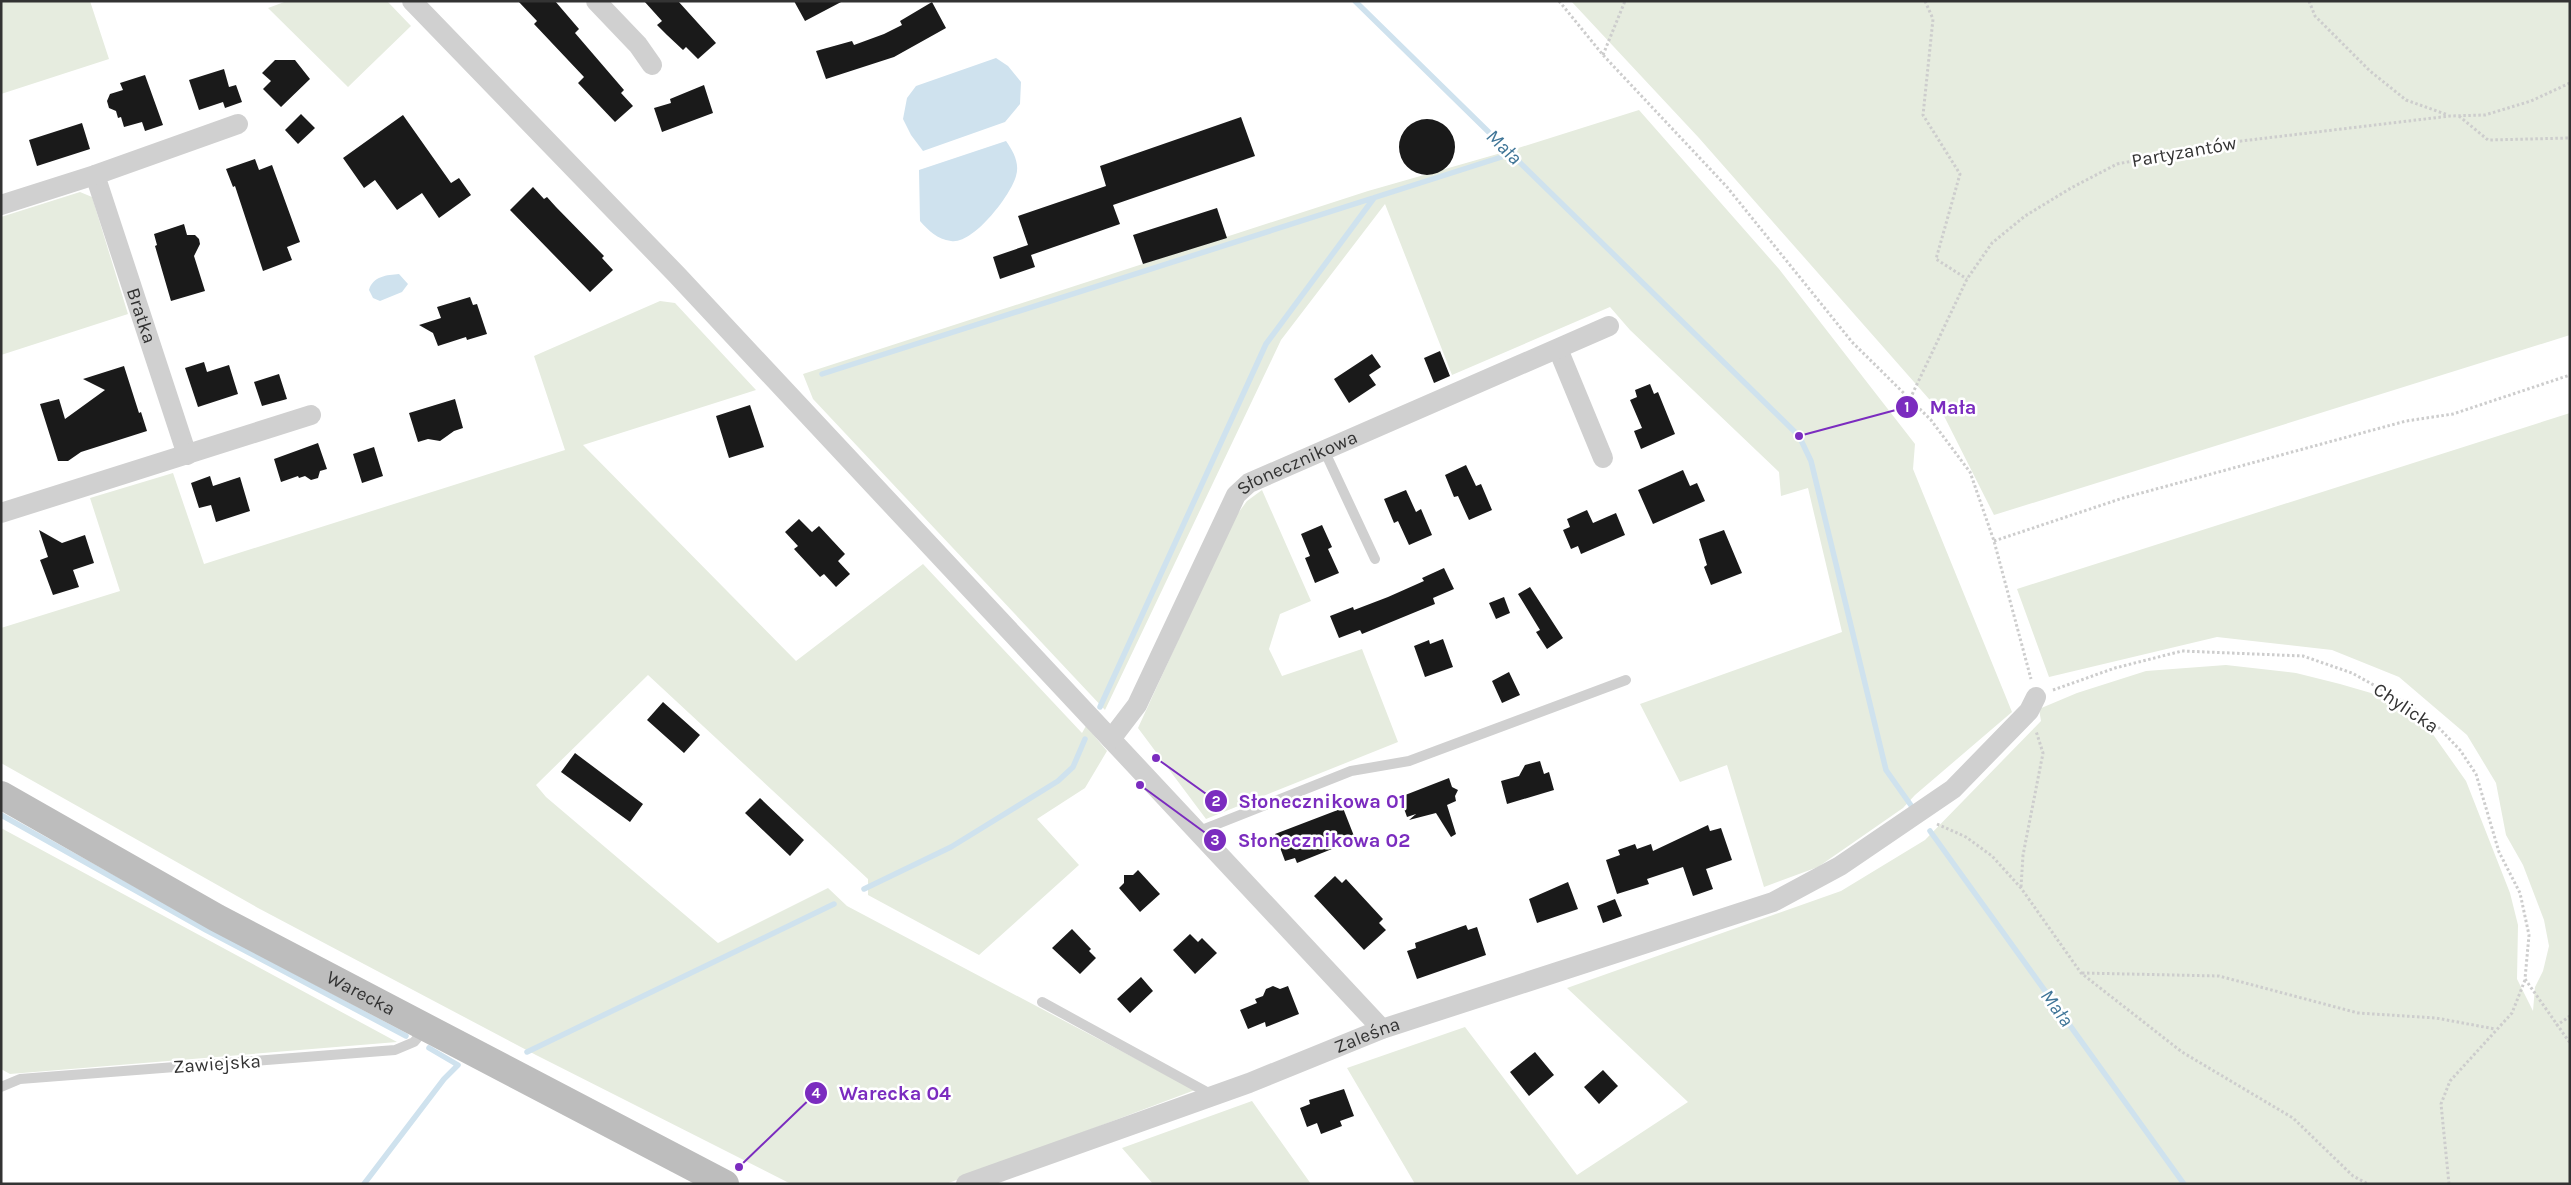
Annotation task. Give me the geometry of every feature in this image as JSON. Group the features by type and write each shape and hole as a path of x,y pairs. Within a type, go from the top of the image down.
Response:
{"street":[{"path":"412,1 684,282 1382,1029"},
{"path":"596,1 638,45 652,65"},
{"path":"1,205 95,175 238,124"},
{"name":"Bratka","path":"95,175 187,455"},
{"name":"Słonecznikowa","path":"1111,739 1137,705 1236,495 1258,478 1609,326"},
{"path":"1558,349 1603,458"},
{"path":"1,513 311,415"},
{"name":"Zaleśna","path":"966,1184 1249,1083 1382,1029 1773,902 1840,866 1953,789 2033,704"},
{"name":"Warecka","path":"1,795 217,918 725,1184"}],"lane":[{"path":"1324,450 1375,559"},
{"path":"1196,832 1350,771 1409,761 1626,680"},
{"path":"1042,1002 1212,1095"},
{"name":"Zawiejska","path":"1,1086 20,1079 395,1050 414,1042 426,1028"}],"path":[{"path":"1559,1 1603,55 1727,187 1852,342 1931,420 1970,472 1994,541 2043,753 2025,848 2021,888"},
{"path":"1603,55 1625,1"},
{"path":"1925,1 1933,19 1923,115 1960,174 1936,259 1967,279"},
{"path":"2309,1 2315,16 2370,71 2406,100 2450,116"},
{"name":"Partyzantów","path":"1910,399 1967,279 1992,243 2025,216 2070,188 2117,164 2233,142 2450,116 2486,115 2531,100 2570,83"},
{"path":"2459,116 2488,140 2570,138"},
{"path":"1994,541 2133,496 2406,421 2453,414 2570,375"},
{"name":"Chylicka","path":"2033,704 2115,668 2182,652 2303,656 2352,673 2408,704 2440,728 2460,750 2476,774 2499,852 2520,893 2529,935 2525,979 2512,1013 2495,1029 2450,1081 2441,1104 2449,1184"},
{"path":"1916,814 1966,837 1992,856 2021,888 2081,973 2182,1052 2293,1118 2353,1176 2368,1184"},
{"path":"2081,973 2219,976 2358,1013 2436,1018 2495,1029"},
{"path":"2525,979 2556,1026 2570,1043"},
{"path":"2556,1026 2570,1016"}],"shaded area":[{"path":"1,1 90,1 109,59 1,94"},
{"path":"287,1 387,1 411,26 348,87 268,8"},
{"path":"1571,1 2570,1 2570,335 1994,515 1944,416 1699,138"},
{"path":"1639,110 1779,269 1915,444 1913,469 2012,712 1915,795 1903,808 1818,867 1764,887 1727,765 1680,782 1640,704 1842,632 1808,488 1781,496 1779,472 1630,330 1610,307 1452,375 1385,204 1281,340 1105,710 813,399 803,374 1368,191 1515,149"},
{"path":"80,192 92,197 128,314 1,355 1,217"},
{"path":"660,301 675,303 756,390 583,445 796,661 923,564 1082,733 1086,726 1107,751 1085,788 1037,819 1079,865 979,955 868,895 868,879 648,675 536,785 546,797 718,943 828,888 847,906 1195,1090 946,1184 791,1184 536,1055 258,908 1,763 1,628 120,591 90,498 173,473 204,564 565,450 534,356"},
{"path":"2570,413 2570,1184 1415,1184 1347,1068 1465,1027 1577,1175 1688,1102 1567,988 1841,891 1925,840 2041,721 2039,709 2077,693 2146,671 2226,665 2296,673 2371,693 2405,713 2432,733 2466,781 2510,893 2518,925 2517,979 2533,1011 2535,987 2543,971 2549,946 2544,920 2523,865 2506,835 2496,783 2467,735 2399,677 2332,650 2217,637 2049,677 2017,589"},
{"path":"1262,490 1311,601 1280,614 1269,649 1282,676 1362,649 1398,742 1206,819 1138,728 1233,520 1247,501"},
{"path":"1,828 397,1042 10,1074 1,1069"},
{"path":"1252,1101 1311,1184 1153,1184 1122,1148"}],"water":[{"path":"996,58 1008,66 1021,82 1020,104 1005,122 923,151 911,135 903,119 907,98 916,86"},
{"path":"1006,141 1016,162 1016,176 1007,195 990,217 970,235 960,240 946,240 930,231 920,221 919,170"},
{"path":"399,274 408,284 402,292 380,301 373,298 369,290 377,279"}],"building":[{"path":"518,1 555,1 579,29 575,33 624,90 621,93 633,106 615,122 578,83 584,77 534,24 537,21"},
{"path":"644,1 678,1 716,43 698,59 686,47 683,50 657,25 662,21"},
{"path":"794,1 843,1 805,21"},
{"path":"932,2 946,28 894,57 826,79 816,51 852,41 854,45 884,34 902,25 900,21"},
{"path":"275,60 295,60 310,79 281,107 263,89 271,81 262,73"},
{"path":"224,69 229,87 236,85 242,102 225,108 223,102 199,110 189,80"},
{"path":"145,75 163,125 145,131 142,122 124,127 121,117 118,118 116,111 109,108 107,101 110,94 123,90 120,83"},
{"path":"704,85 713,113 662,132 654,108 671,103 670,99"},
{"path":"301,114 315,128 298,144 285,130"},
{"path":"403,115 451,183 459,178 471,195 439,218 422,193 397,210 375,180 364,188 343,158"},
{"path":"1241,117 1255,156 1113,205 1120,224 1031,255 1035,267 1000,279 993,257 1028,245 1018,216 1106,186 1100,166"},
{"path":"1427,119 1438,121 1447,127 1453,136 1455,147 1453,158 1447,167 1438,173 1427,175 1416,173 1407,167 1401,158 1399,147 1401,136 1407,127 1416,121"},
{"path":"82,123 90,149 37,166 29,140"},
{"path":"255,159 259,170 272,165 300,242 287,247 292,260 263,271 235,186 233,187 226,169"},
{"path":"533,187 544,199 547,197 604,256 602,258 613,270 590,292 510,210"},
{"path":"1217,208 1227,238 1143,264 1133,235"},
{"path":"184,224 187,235 195,235 199,239 200,244 194,256 205,291 171,301 155,246 157,245 154,234"},
{"path":"470,297 473,305 477,304 487,334 467,340 466,337 438,346 433,333 419,325 441,318 437,307"},
{"path":"1440,351 1450,376 1434,383 1424,358"},
{"path":"1372,354 1381,367 1369,375 1376,385 1349,403 1334,379"},
{"path":"204,362 207,372 229,365 238,394 198,407 185,368"},
{"path":"124,366 139,413 141,412 147,431 81,452 68,461 58,461 40,404 59,399 65,419 105,390 83,379"},
{"path":"279,374 287,399 262,406 254,382"},
{"path":"1650,384 1654,394 1658,392 1675,434 1641,449 1634,431 1642,428 1630,400 1637,397 1635,390"},
{"path":"455,399 463,428 454,431 440,441 428,439 418,442 409,413"},
{"path":"750,405 764,447 729,458 716,416"},
{"path":"318,443 327,469 320,471 318,478 311,480 305,476 299,478 298,476 281,482 274,459"},
{"path":"374,447 383,476 362,483 353,454"},
{"path":"1466,465 1476,486 1481,484 1492,510 1469,520 1458,496 1454,497 1445,475"},
{"path":"1683,470 1690,486 1697,483 1705,501 1653,524 1638,490"},
{"path":"210,476 213,486 240,477 250,511 216,522 211,505 199,508 191,483"},
{"path":"1406,490 1416,512 1421,509 1432,535 1409,545 1398,521 1394,523 1384,499"},
{"path":"1587,510 1593,523 1616,513 1625,535 1581,554 1578,546 1571,549 1563,530 1570,527 1567,519"},
{"path":"799,519 812,532 819,526 845,554 838,561 850,574 836,587 824,574 820,577 794,549 798,546 785,532"},
{"path":"1322,525 1332,547 1328,549 1339,573 1315,583 1305,558 1310,556 1301,534"},
{"path":"39,530 62,543 85,535 94,563 73,570 79,587 53,595 40,560 48,557"},
{"path":"1724,530 1742,573 1711,585 1704,567 1707,565 1699,539"},
{"path":"1444,568 1454,589 1433,598 1435,604 1362,634 1360,630 1339,638 1330,616 1353,607 1354,610 1388,597 1424,581 1422,578"},
{"path":"1530,587 1563,638 1547,649 1536,632 1540,630 1518,594"},
{"path":"1504,597 1510,613 1496,619 1489,603"},
{"path":"1443,639 1453,667 1425,677 1414,646 1429,640 1430,644"},
{"path":"1509,672 1520,695 1502,703 1492,681"},
{"path":"663,702 700,735 684,753 647,720"},
{"path":"575,753 643,804 630,822 561,772"},
{"path":"1540,761 1544,774 1549,772 1554,790 1507,804 1501,781 1519,776 1525,765"},
{"path":"1449,778 1452,787 1458,790 1455,796 1456,801 1447,805 1456,834 1451,837 1436,813 1409,820 1416,814 1407,817 1400,797"},
{"path":"760,798 804,840 790,856 745,813"},
{"path":"1343,808 1354,836 1345,839 1347,843 1297,863 1295,858 1285,861 1275,834"},
{"path":"1708,825 1710,831 1721,828 1732,860 1706,869 1713,889 1693,896 1683,867 1647,879 1649,884 1617,894 1606,860 1620,855 1618,850 1635,844 1637,849 1651,844 1653,851"},
{"path":"1138,870 1160,894 1140,912 1119,888 1124,883 1124,875 1133,875"},
{"path":"1335,876 1342,883 1346,879 1383,919 1379,923 1386,930 1364,950 1314,896"},
{"path":"1568,882 1578,909 1537,923 1529,899"},
{"path":"1615,899 1622,916 1603,923 1597,906"},
{"path":"1466,925 1468,930 1477,927 1486,955 1417,979 1407,951 1416,948 1415,943"},
{"path":"1072,929 1091,949 1089,951 1096,958 1080,974 1052,948"},
{"path":"1190,934 1198,942 1202,938 1217,953 1195,974 1173,950"},
{"path":"1141,977 1153,991 1130,1013 1117,999"},
{"path":"1273,986 1280,989 1288,986 1299,1014 1266,1027 1265,1022 1248,1029 1240,1010 1257,1003 1255,999 1263,996 1266,989"},
{"path":"1535,1052 1554,1075 1529,1096 1510,1072"},
{"path":"1603,1070 1618,1086 1599,1104 1584,1087"},
{"path":"1344,1089 1354,1116 1340,1121 1342,1126 1321,1134 1317,1123 1307,1127 1300,1108 1310,1104 1309,1100"}],"waterway":[{"name":"Mała","path":"1355,1 1799,436 1811,461 1886,770 1915,811"},
{"path":"822,374 1511,154"},
{"path":"1100,707 1266,344 1374,198"},
{"path":"864,889 951,847 1058,781 1073,767 1085,739"},
{"path":"1,815 206,930 406,1036"},
{"name":"Mała","path":"1930,831 2184,1184"},
{"path":"527,1052 834,904"},
{"path":"364,1184 444,1079 458,1065 429,1048"}],"place":[{"name":"Mała","path":"1799,436"},
{"name":"Słonecznikowa 01","path":"1156,758"},
{"name":"Słonecznikowa 02","path":"1140,785"},
{"name":"Warecka 04","path":"739,1167"}]}
